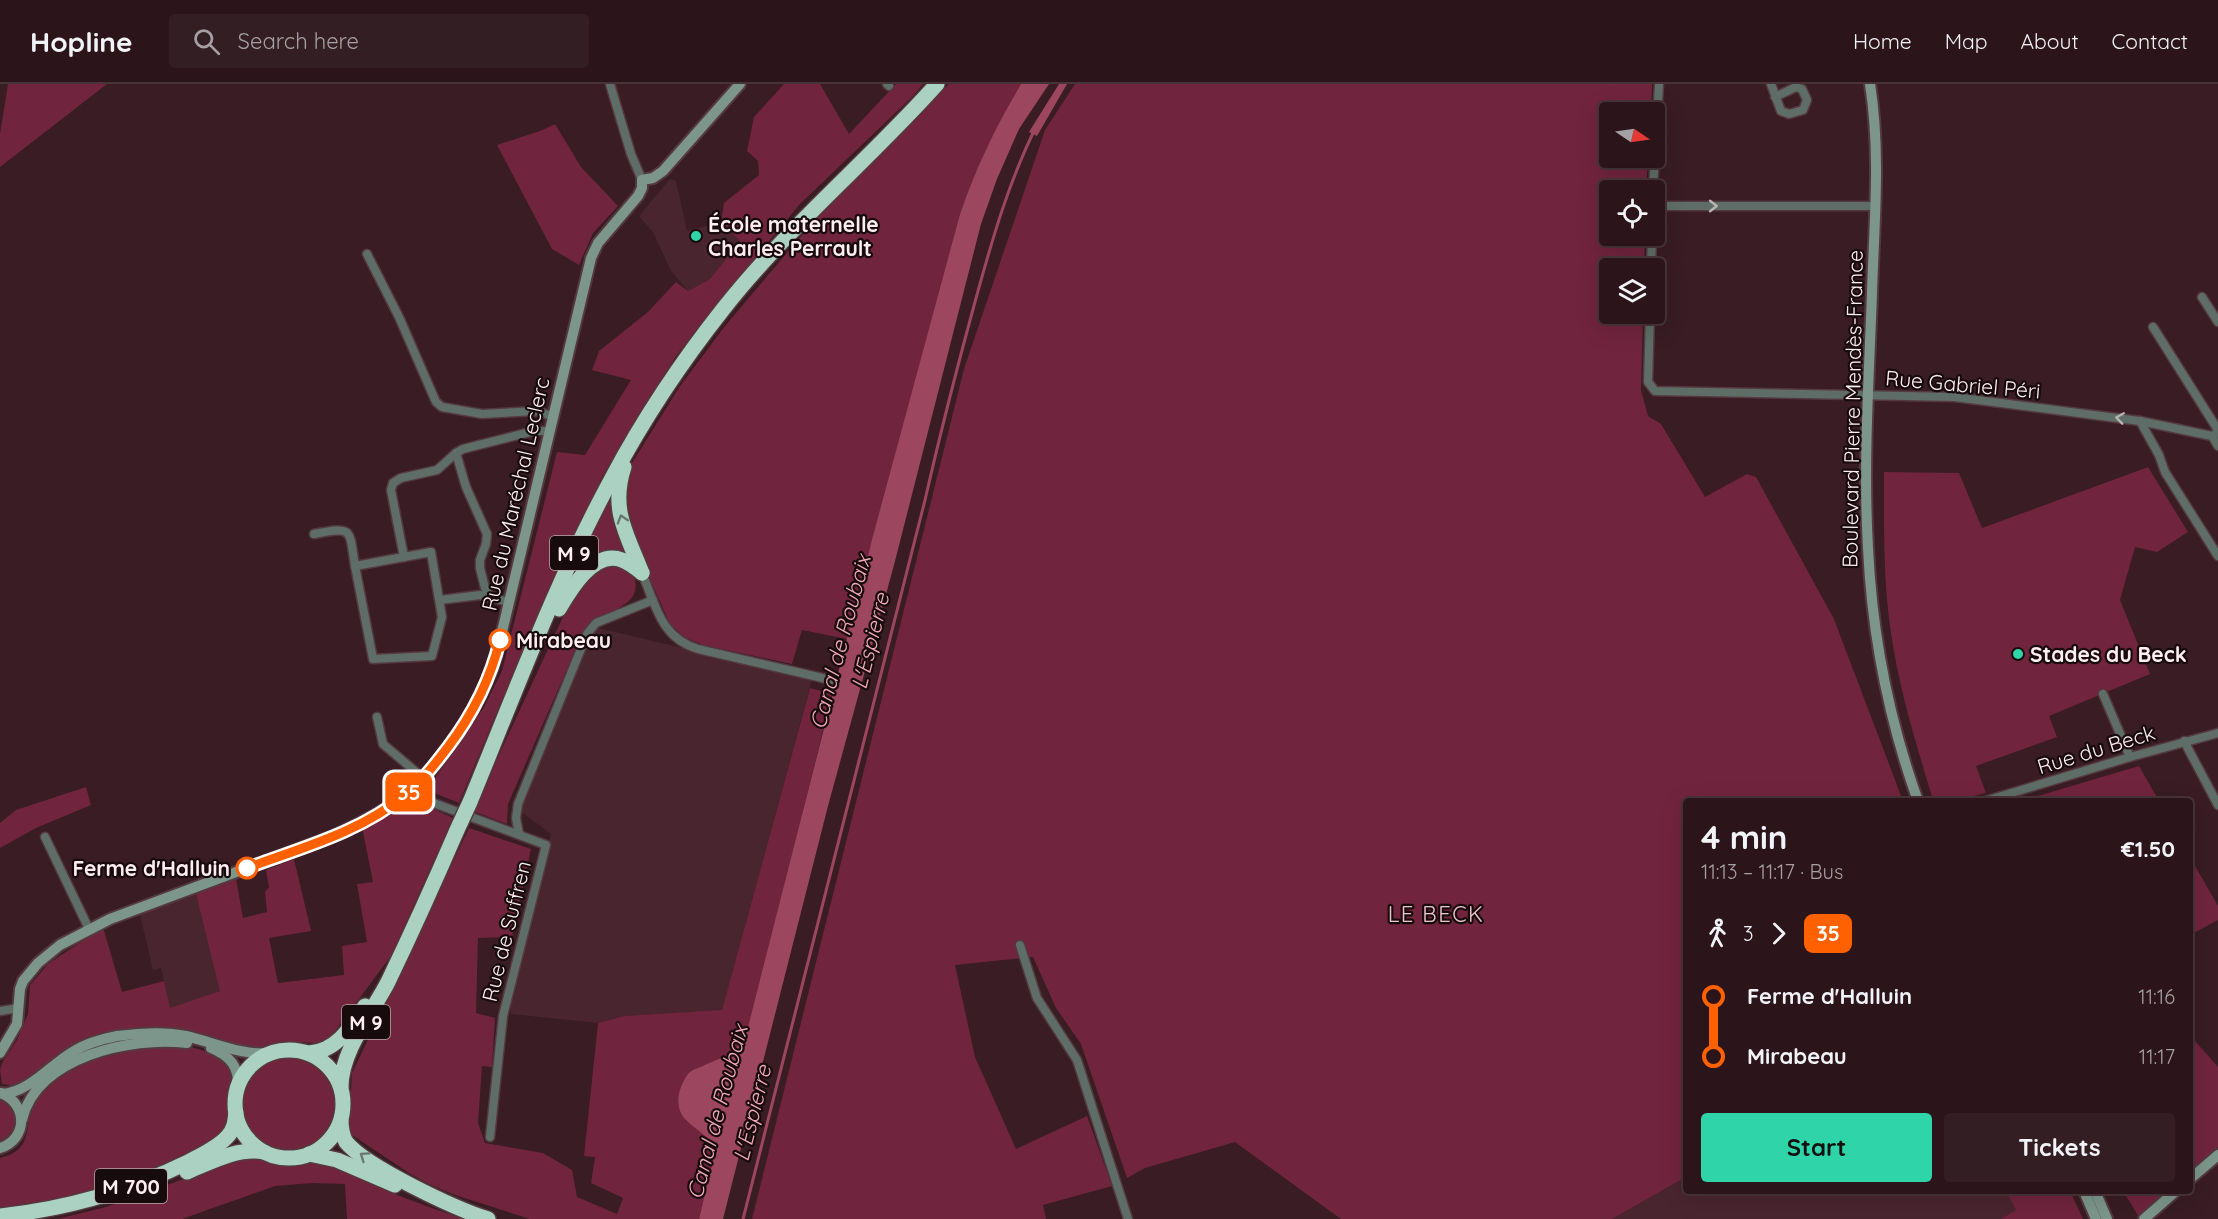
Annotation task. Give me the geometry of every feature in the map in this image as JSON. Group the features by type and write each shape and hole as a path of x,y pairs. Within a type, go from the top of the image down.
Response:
{"highway":[{"name":"M 9","path":"341,1090 345,1062 399,957 470,802 584,531 635,436 678,370 742,287 791,232 937,84"},
{"path":"635,436 621,476 618,501 621,519 642,573"},
{"path":"516,690 528,674 545,635 564,601 582,575 603,561 614,558 626,561 642,573"},
{"name":"M 9","path":"309,1053 327,1049 344,1035 399,957"},
{"path":"309,1154 328,1140 340,1120 343,1102 341,1090 329,1067 309,1053 288,1050 272,1053 251,1066 238,1087 236,1112 245,1135 257,1147 268,1153 288,1158 309,1154 337,1160 434,1202 488,1219"},
{"name":"M 700","path":"0,1216 47,1210 78,1203 140,1183 171,1170 224,1140 234,1127 236,1112"},
{"path":"340,1120 344,1138 357,1151 400,1180 470,1214"},
{"name":"M 700","path":"33,1219 112,1199 238,1152 250,1150 268,1153"}],"street":[{"path":"610,84 631,154 642,180 653,178 663,171 740,84"},
{"path":"1654,180 1659,84"},
{"path":"1771,84 1775,97"},
{"name":"Boulevard Pierre Mendès-France","path":"1870,84 1875,145 1867,528 1872,602 1889,704 1917,798"},
{"name":"Rue du Maréchal Leclerc","path":"0,1053 14,1029 19,1008 20,989 24,981 34,968 60,945 89,929 138,908 333,836 381,811 412,789 423,778 461,730 483,691 492,669 591,258 598,243 640,193 642,180"},
{"path":"1665,206 1874,206"},
{"path":"367,254 399,317 436,402 442,407 482,414 537,411 554,417"},
{"path":"2202,297 2218,322"},
{"name":"Rue Gabriel Péri","path":"1650,324 1648,382 1655,391 1954,397 2140,421 2216,434"},
{"path":"2153,327 2216,434 2218,446"},
{"path":"2140,421 2159,455 2165,472 2218,556"},
{"path":"404,557 392,490 393,483 401,478 437,470 463,449 534,431 550,430"},
{"path":"456,453 466,487 487,534 480,568 485,588 491,598"},
{"path":"314,534 340,529 346,531 350,536 373,659 432,656 442,621 431,552 356,566"},
{"path":"642,573 669,633 675,639 689,646 831,680"},
{"path":"440,600 477,595 509,602"},
{"path":"519,834 516,818 518,804 586,634 596,623 653,600"},
{"path":"2103,694 2130,757"},
{"path":"377,717 383,744 423,778"},
{"name":"Rue du Beck","path":"1994,798 2218,733"},
{"path":"2184,741 2218,805"},
{"name":"Rue de Suffren","path":"412,789 431,802 546,844 502,1022 490,1137"},
{"path":"45,837 89,929"},
{"path":"1020,945 1037,998 1077,1060 1128,1219"},
{"path":"0,1011 19,1008"},
{"name":"Rue du Maréchal Leclerc","path":"0,1046 14,1029"},
{"path":"2,1093 26,1086 82,1047 100,1040 122,1036 168,1033 252,1054 272,1053"},
{"path":"0,1148 17,1137 27,1104 35,1093 66,1066 86,1056 133,1043 177,1042 212,1049 226,1056 236,1066 238,1087"},
{"path":"2,1093 17,1104 22,1120"},
{"path":"2193,1176 2218,1155"},
{"path":"2085,1194 2096,1219"},
{"path":"2096,1194 2108,1219"},
{"path":"2144,1219 2173,1194"}],"shaded area":[{"path":"8,84 107,84 0,167 0,134"},
{"path":"784,84 820,84 849,134 896,84 923,84 800,204 676,356 602,477 519,659 459,803 427,790 484,707 502,671 557,452 585,455 631,380 592,370 599,351 648,312 676,282 688,291 710,279 740,241 721,222 724,203 759,175 758,161 747,151 754,117"},
{"path":"949,84 1021,84 987,148 960,214 847,639 802,630 792,664 703,645 684,637 670,624 624,517 627,471 680,386 725,326 814,221"},
{"path":"1075,84 1652,84 1651,102 1599,102 1599,168 1647,168 1647,180 1599,180 1599,246 1645,246 1644,258 1599,258 1599,324 1643,324 1641,390 1648,416 1661,424 1705,497 1747,474 1756,477 1834,619 1902,798 1683,798 1683,1179 1612,1219 1341,1219 1235,1142 1145,1168 1127,1178 1081,1044 1056,1008 1033,957 955,965 975,1057 1016,1149 1087,1116 1112,1186 1043,1205 1046,1219 752,1219 964,369 1045,130"},
{"path":"555,124 581,167 618,206 593,233 579,265 552,249 497,145"},
{"name":"École maternelle Charles Perrault","path":"670,179 676,181 687,231 721,222 740,241 710,279 688,291 671,271 653,232 639,216"},
{"name":"Stades du Beck","path":"2148,467 2188,532 2157,552 2135,547 2120,600 2150,674 2049,716 2057,737 1976,766 1986,793 1966,798 1936,798 1932,797 1914,736 1894,654 1885,573 1884,472 1959,473 1982,528"},
{"path":"612,498 629,552 573,577 573,570"},
{"path":"612,564 632,571 636,584 634,593 629,601 584,630 508,804 507,824 473,811 568,606 586,580"},
{"path":"594,627 812,679 722,1011 624,1016 598,1023 511,1014 510,998 551,834 520,811"},
{"path":"810,688 832,694 747,1031 742,1040 729,1053 690,1071 685,1120 707,1137 715,1152 699,1219 530,1219 455,1195 429,1184 352,1135 349,1124 352,1073 469,828 531,849 512,937 478,938 476,1013 495,1018 492,1067 482,1066 478,1123 485,1143 543,1153 572,1170 577,1197 617,1214 623,1198 591,1183 595,1157 584,1156 598,1023 624,1016 722,1010"},
{"path":"2139,766 2157,798 2031,798"},
{"path":"86,787 91,805 36,828 0,848 0,823 16,810"},
{"path":"412,799 453,818 391,956 329,1039 315,1043 274,1045 252,1051 172,1031 128,1029 81,1043 17,1086 2,1084 0,1070 2,1063 17,1040 28,1014 30,985 48,964 103,927 122,992 164,981 170,1008 220,991 196,894 236,879 243,918 267,912 265,892 269,887 266,870 294,859 311,931 269,938 278,983 344,975 342,946 367,942 357,884 373,882 362,827"},
{"path":"2193,862 2218,906 2218,920 2193,933"},
{"path":"196,894 221,991 170,1009 161,968 153,970 139,911"},
{"path":"2195,1041 2218,1067 2218,1147 2193,1169 2193,1042"},
{"path":"143,1046 184,1046 209,1053 231,1067 233,1080 228,1097 227,1122 213,1141 124,1182 67,1199 0,1210 0,1158 19,1149 26,1136 34,1104 52,1082 79,1065 109,1054"},
{"path":"290,1056 308,1060 324,1070 334,1086 338,1104 334,1122 324,1138 308,1148 290,1152 272,1148 256,1138 246,1122 242,1104 246,1086 256,1070 272,1060"},
{"path":"0,1099 11,1108 15,1120 11,1132 0,1141"},
{"path":"260,1155 277,1162 331,1166 399,1196 463,1219 347,1219 345,1184 312,1183 275,1186 182,1219 57,1219 106,1207 228,1163"},
{"path":"1683,1179 1683,1194 2008,1194 2017,1210 2001,1219 1612,1219"},
{"path":"2008,1194 2071,1194 2083,1219 2001,1219 2016,1210"},
{"path":"2125,1194 2166,1194 2139,1217"}],"water":[{"name":"Canal de Roubaix","path":"1021,84 1049,84 1019,129 997,179 981,224 894,565 828,806 723,1219 699,1219 715,1152 707,1138 683,1116 678,1098 689,1073 728,1054 738,1045 747,1031 873,536 960,214 987,148"},
{"path":"1059,84 1067,84 1037,136 1029,132"}],"waterway":[{"name":"L'Espierre","path":"743,1219 964,343 1002,210 1034,131"}],"bus line":[{"name":"35","path":"247,868 349,829 381,811 412,789 432,767 468,719 488,680 500,640"}],"place":[{"name":"École maternelle Charles Perrault","path":"696,236"},
{"name":"Mirabeau","path":"500,640"},
{"name":"Stades du Beck","path":"2018,654"},
{"name":"Ferme d'Halluin","path":"247,868"}],"district":[{"name":"LE BECK","path":"1436,914"}]}
